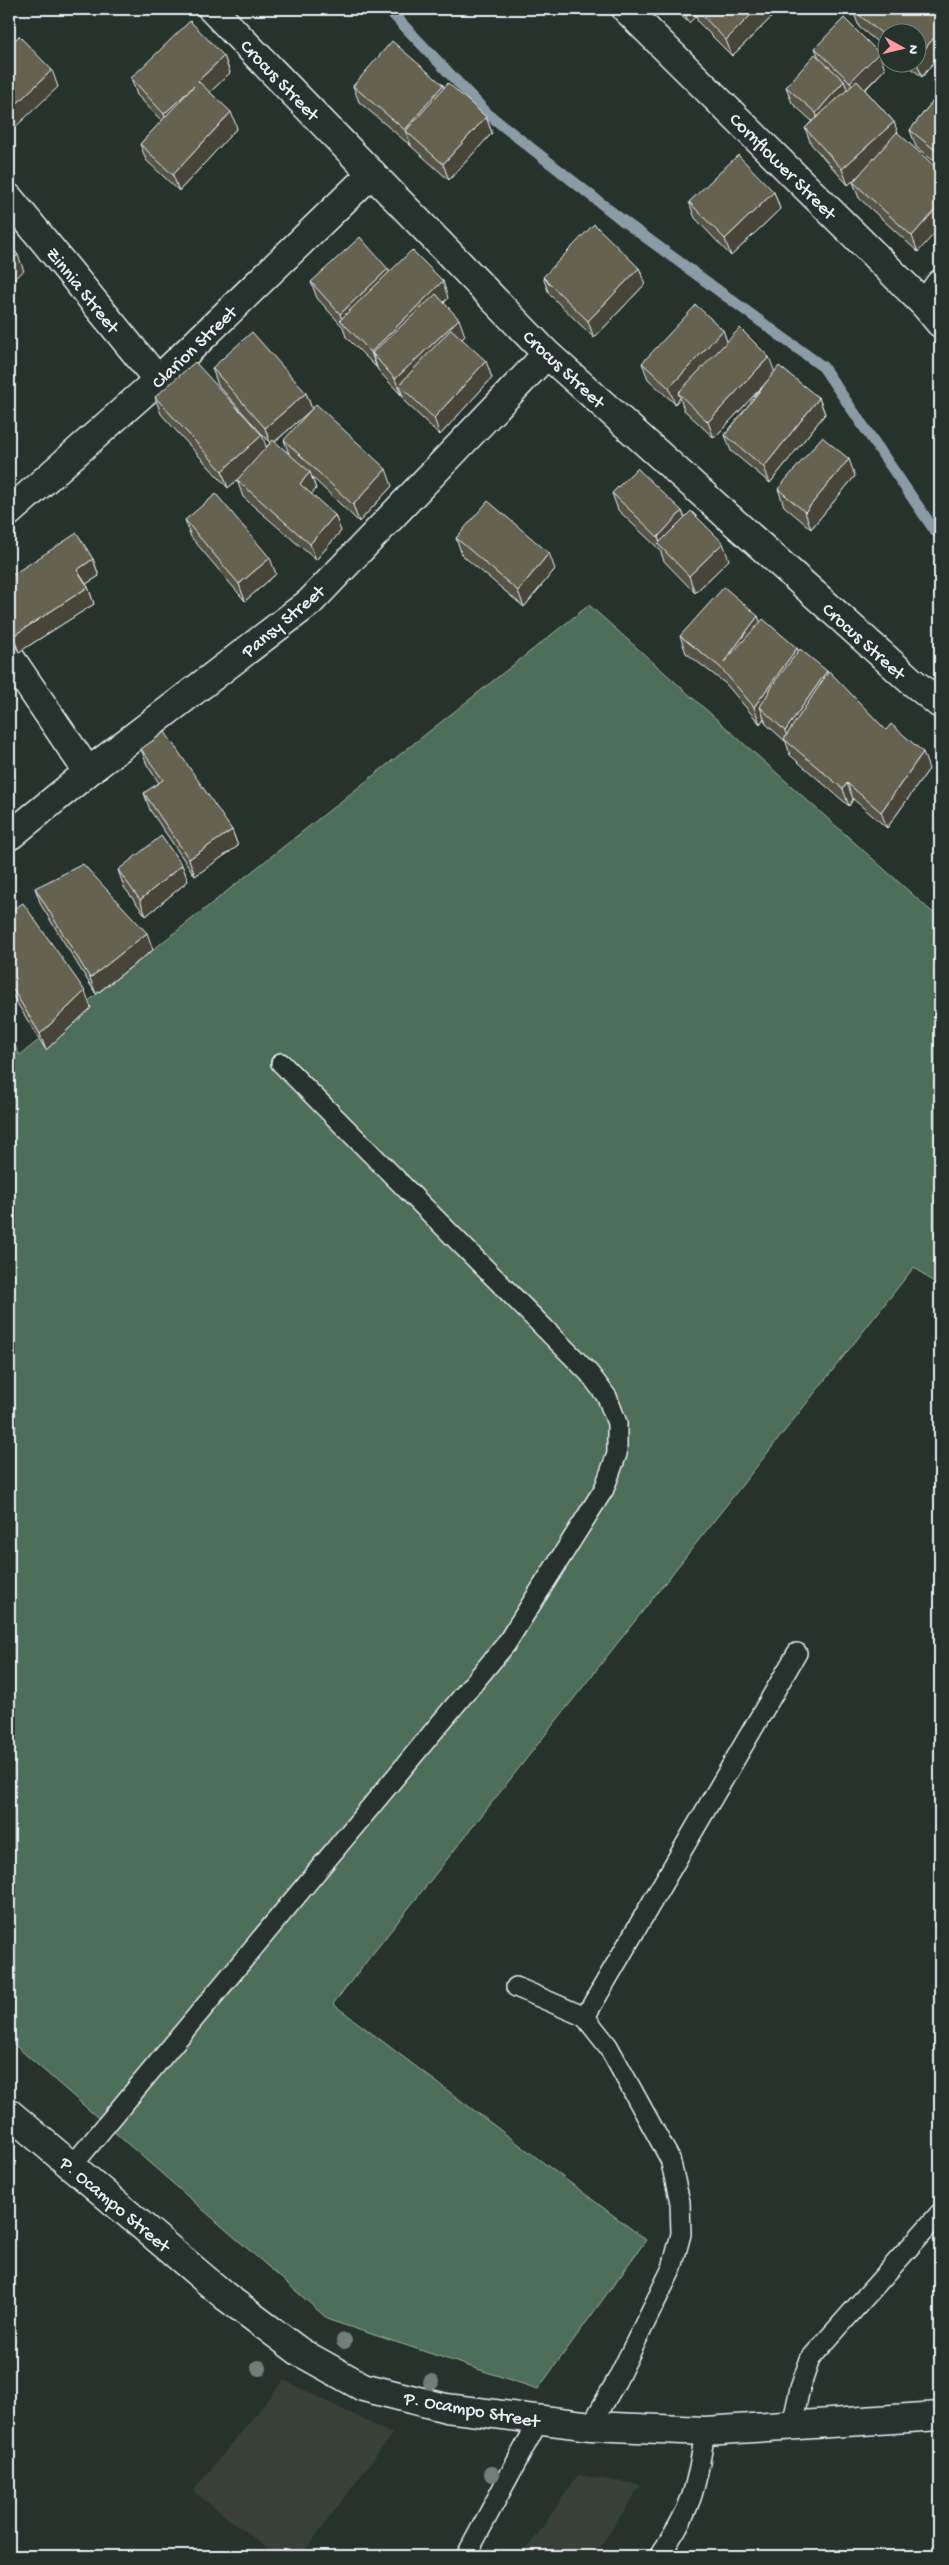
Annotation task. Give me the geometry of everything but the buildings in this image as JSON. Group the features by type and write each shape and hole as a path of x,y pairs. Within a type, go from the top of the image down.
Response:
{"street":[{"name":"Crocus Street","path":"212,9 547,354 910,680 940,704"},
{"name":"Cornflower Street","path":"626,9 935,304"},
{"name":"Clarion Street","path":"9,512 158,380 372,173"},
{"name":"Zinnia Street","path":"9,198 158,380"},
{"name":"Pansy Street","path":"11,835 88,772 310,602 547,354"},
{"path":"9,656 88,772"},
{"name":"P. Ocampo Street","path":"9,2113 225,2296 300,2352 363,2387 446,2408 591,2426 705,2431 940,2416"}],"lane":[{"path":"72,2166 506,1644 604,1489 617,1454 617,1423 607,1397 589,1373 281,1063"},
{"path":"585,2017 797,1653"},
{"path":"516,1987 585,2017 608,2046 670,2159 680,2202 682,2234 672,2268 617,2380 591,2426"},
{"path":"792,2425 800,2388 810,2359 940,2213"},
{"path":"466,2556 539,2420"},
{"path":"659,2556 688,2508 697,2482 705,2431"}],"shaded area":[{"path":"284,2380 392,2434 301,2556 277,2556 193,2491"},
{"path":"578,2475 641,2485 594,2556 523,2556"}],"green space":[{"path":"589,605 940,919 940,1287 914,1267 333,2004 646,2240 538,2389 329,2320 9,2040 9,1036 20,1055"}],"waterway":[{"path":"388,9 488,114 622,220 823,367 935,531 940,534"}]}
